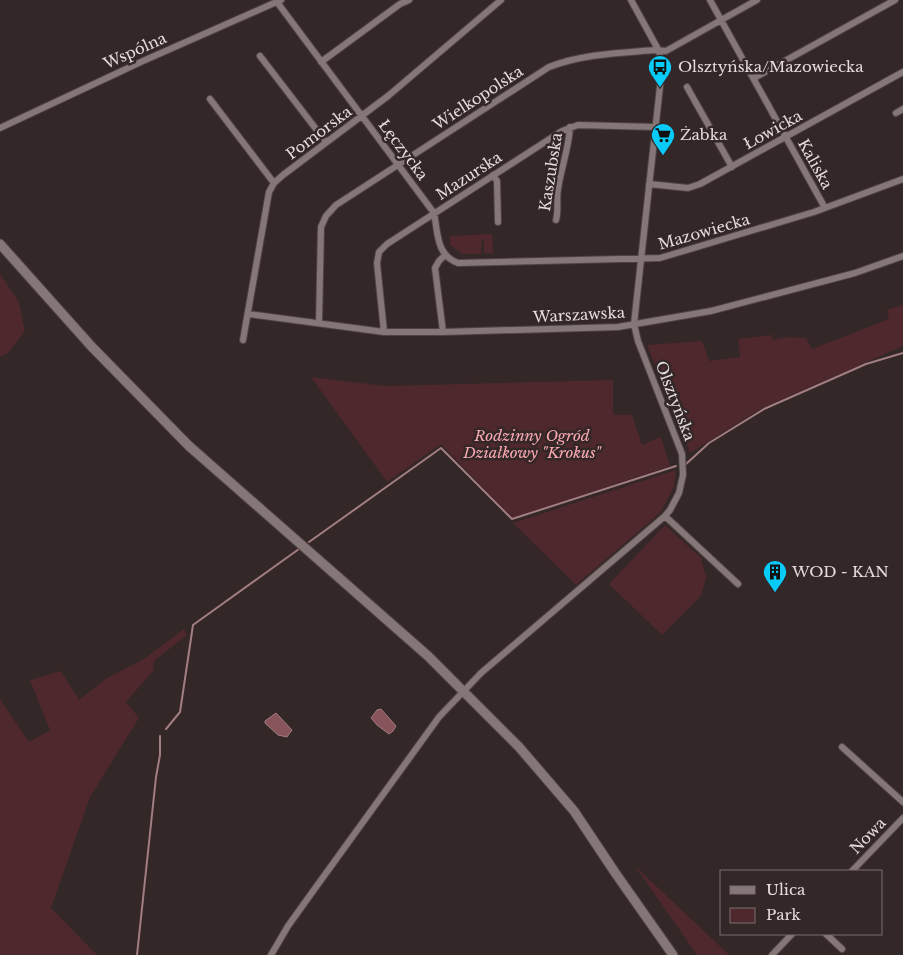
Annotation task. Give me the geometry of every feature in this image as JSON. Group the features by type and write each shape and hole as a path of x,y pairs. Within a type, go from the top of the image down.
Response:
{"main road":[{"path":"0,244 92,347 189,446 428,656 519,747 574,811 673,955"}],"street":[{"path":"321,62 400,4 409,0"},
{"name":"Pomorska","path":"274,184 388,96 501,0"},
{"name":"Olsztyńska","path":"271,955 290,923 439,716 480,673 665,516 675,502 682,482 682,454 638,341 634,324 662,68 659,51 631,0"},
{"name":"Kaliska","path":"710,0 825,208"},
{"name":"Wielkopolska","path":"319,323 322,227 326,216 336,205 549,67 588,56 659,51 672,48 756,0"},
{"path":"754,78 895,0"},
{"name":"Łęczycka","path":"279,1 321,62 434,213 440,248 445,255"},
{"name":"Wspólna","path":"0,128 143,61 279,1"},
{"path":"260,56 326,142"},
{"name":"Łowicka","path":"649,184 688,188 732,167 903,72"},
{"path":"687,87 732,167"},
{"path":"210,98 274,184 269,192 243,340"},
{"path":"896,113 903,110"},
{"name":"Mazurska","path":"384,332 377,263 379,252 387,244 570,127 578,125 655,127"},
{"name":"Kaszubska","path":"556,220 558,214 557,192 570,137 570,127"},
{"path":"493,175 497,181 498,222"},
{"name":"Mazowiecka","path":"445,255 458,263 660,258 825,208 903,179"},
{"path":"443,332 435,268 445,255"},
{"name":"Warszawska","path":"249,314 384,332 618,327 711,311 855,273 903,256"},
{"path":"665,516 738,584"},
{"path":"842,747 903,802"},
{"name":"Nowa","path":"853,870 903,818"},
{"path":"772,955 791,935"},
{"path":"827,935 842,949"}],"green space":[{"path":"492,234 493,253 484,253 484,239 482,239 481,254 462,254 450,245 450,236"},
{"path":"0,274 19,302 25,331 8,353 0,357"},
{"path":"903,305 903,346 762,408 690,453 647,345 702,341 709,361 740,357 738,339 772,335 773,340 788,337 806,338 812,349 889,319 887,310"},
{"name":"Rodzinny Ogród Działkowy \"Krokus\"","path":"311,377 385,386 613,380 613,415 632,415 642,445 661,437 670,466 512,518 441,444 387,482"},
{"path":"676,470 674,487 660,513 576,585 513,523"},
{"path":"665,525 701,558 706,578 701,596 662,635 609,584"},
{"path":"184,629 187,635 154,661 153,671 126,702 139,718 90,797 51,908 97,955 0,955 0,699 29,742 50,730 30,680 61,671 79,700 107,678 144,659"},
{"path":"635,866 723,949 729,955 697,955"}],"shaded area":[{"path":"381,709 396,726 389,734 371,718 377,710"},
{"path":"276,713 292,730 287,737 278,735 265,723"}],"waterway":[{"path":"686,464 709,443 764,409 866,364 903,353"},
{"path":"309,542 441,448 512,519 676,466"},
{"path":"166,729 180,712 193,625 299,549"},
{"path":"137,955 160,755 160,736"}],"place":[{"name":"Olsztyńska/Mazowiecka","path":"660,88"},
{"name":"Żabka","path":"663,156"},
{"name":"WOD - KAN","path":"775,593"}]}
